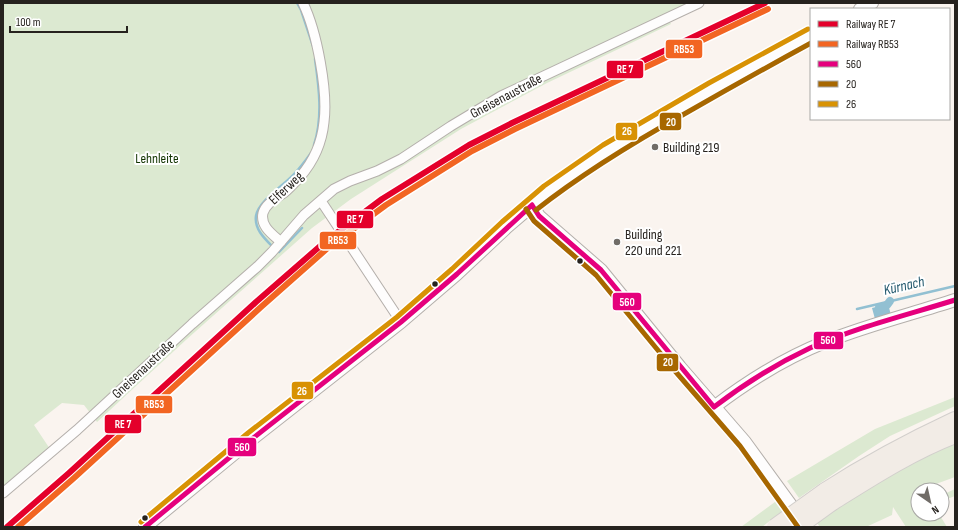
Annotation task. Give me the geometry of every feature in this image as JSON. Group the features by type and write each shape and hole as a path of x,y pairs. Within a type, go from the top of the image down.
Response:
{"highway":[{"path":"798,527 828,497 862,467 889,452 955,420"},
{"path":"776,527 828,497 872,477 955,435"}],"street":[{"name":"Elferweg","path":"281,242 268,231 262,219 263,211 268,205 286,192 306,170 315,154 324,121 325,97 319,51 303,3"},
{"name":"Gneisenaustraße","path":"321,201 334,189 401,159 451,126 501,96 699,3"},
{"path":"862,8 872,3"},
{"path":"145,527 252,439 401,322 457,274 532,205 557,185 607,151 713,89 810,36"},
{"path":"281,242 304,215 321,201 401,322"},
{"path":"532,205 539,216 601,270 680,367 745,442 806,527"},
{"name":"Gneisenaustraße","path":"3,493 77,430 272,252 281,242"},
{"path":"714,407 728,396 766,372 825,342 955,300"}],"green space":[{"name":"Lehnleite","path":"3,3 691,3 666,15 671,24 547,83 461,129 351,199 312,228 187,339 97,422 84,405 62,403 34,425 50,449 3,489"},
{"path":"955,397 955,406 890,436 799,498 787,481 875,429"},
{"path":"955,442 955,477 941,482 910,482 910,522 944,522 947,527 906,527 893,507 892,515 866,527 820,527 817,523 847,499 881,479"},
{"path":"955,489 955,496 950,498 950,491"},
{"path":"779,499 786,508 762,527 741,527"}],"water":[{"path":"888,304 891,315 875,319 872,308"}],"waterway":[{"path":"297,3 301,10 313,46"},
{"path":"314,145 319,124 319,91 315,59"},
{"path":"273,247 258,229 256,221 258,210 262,204 297,171 311,153"},
{"path":"277,250 279,252 302,228"},
{"name":"Kürnach","path":"857,309 955,286"},
{"name":"Kürnach","path":"879,308 887,305 890,301"}],"transit line":[{"path":"7,527 69,473 256,302 326,241 382,199 469,145 512,123 765,3"},
{"name":"26","path":"141,522 248,433 397,317 544,186 603,145 709,83 808,29"},
{"name":"20","path":"536,210 572,183 628,147 717,95 810,44"},
{"name":"560","path":"532,205 539,216 601,270 714,407"},
{"name":"560","path":"145,527 252,439 401,322 457,274 532,205"},
{"name":"20","path":"526,209 534,221 596,275 675,371 740,446 798,527"},
{"name":"560","path":"714,407 760,375 810,348 864,328 955,300"}],"rail line":[{"name":"RB53","path":"18,527 330,246 386,205 472,151 515,129 768,9"}],"place":[{"name":"Building 219","path":"655,147"},
{"name":"Building 220 und 221","path":"617,242"}]}
